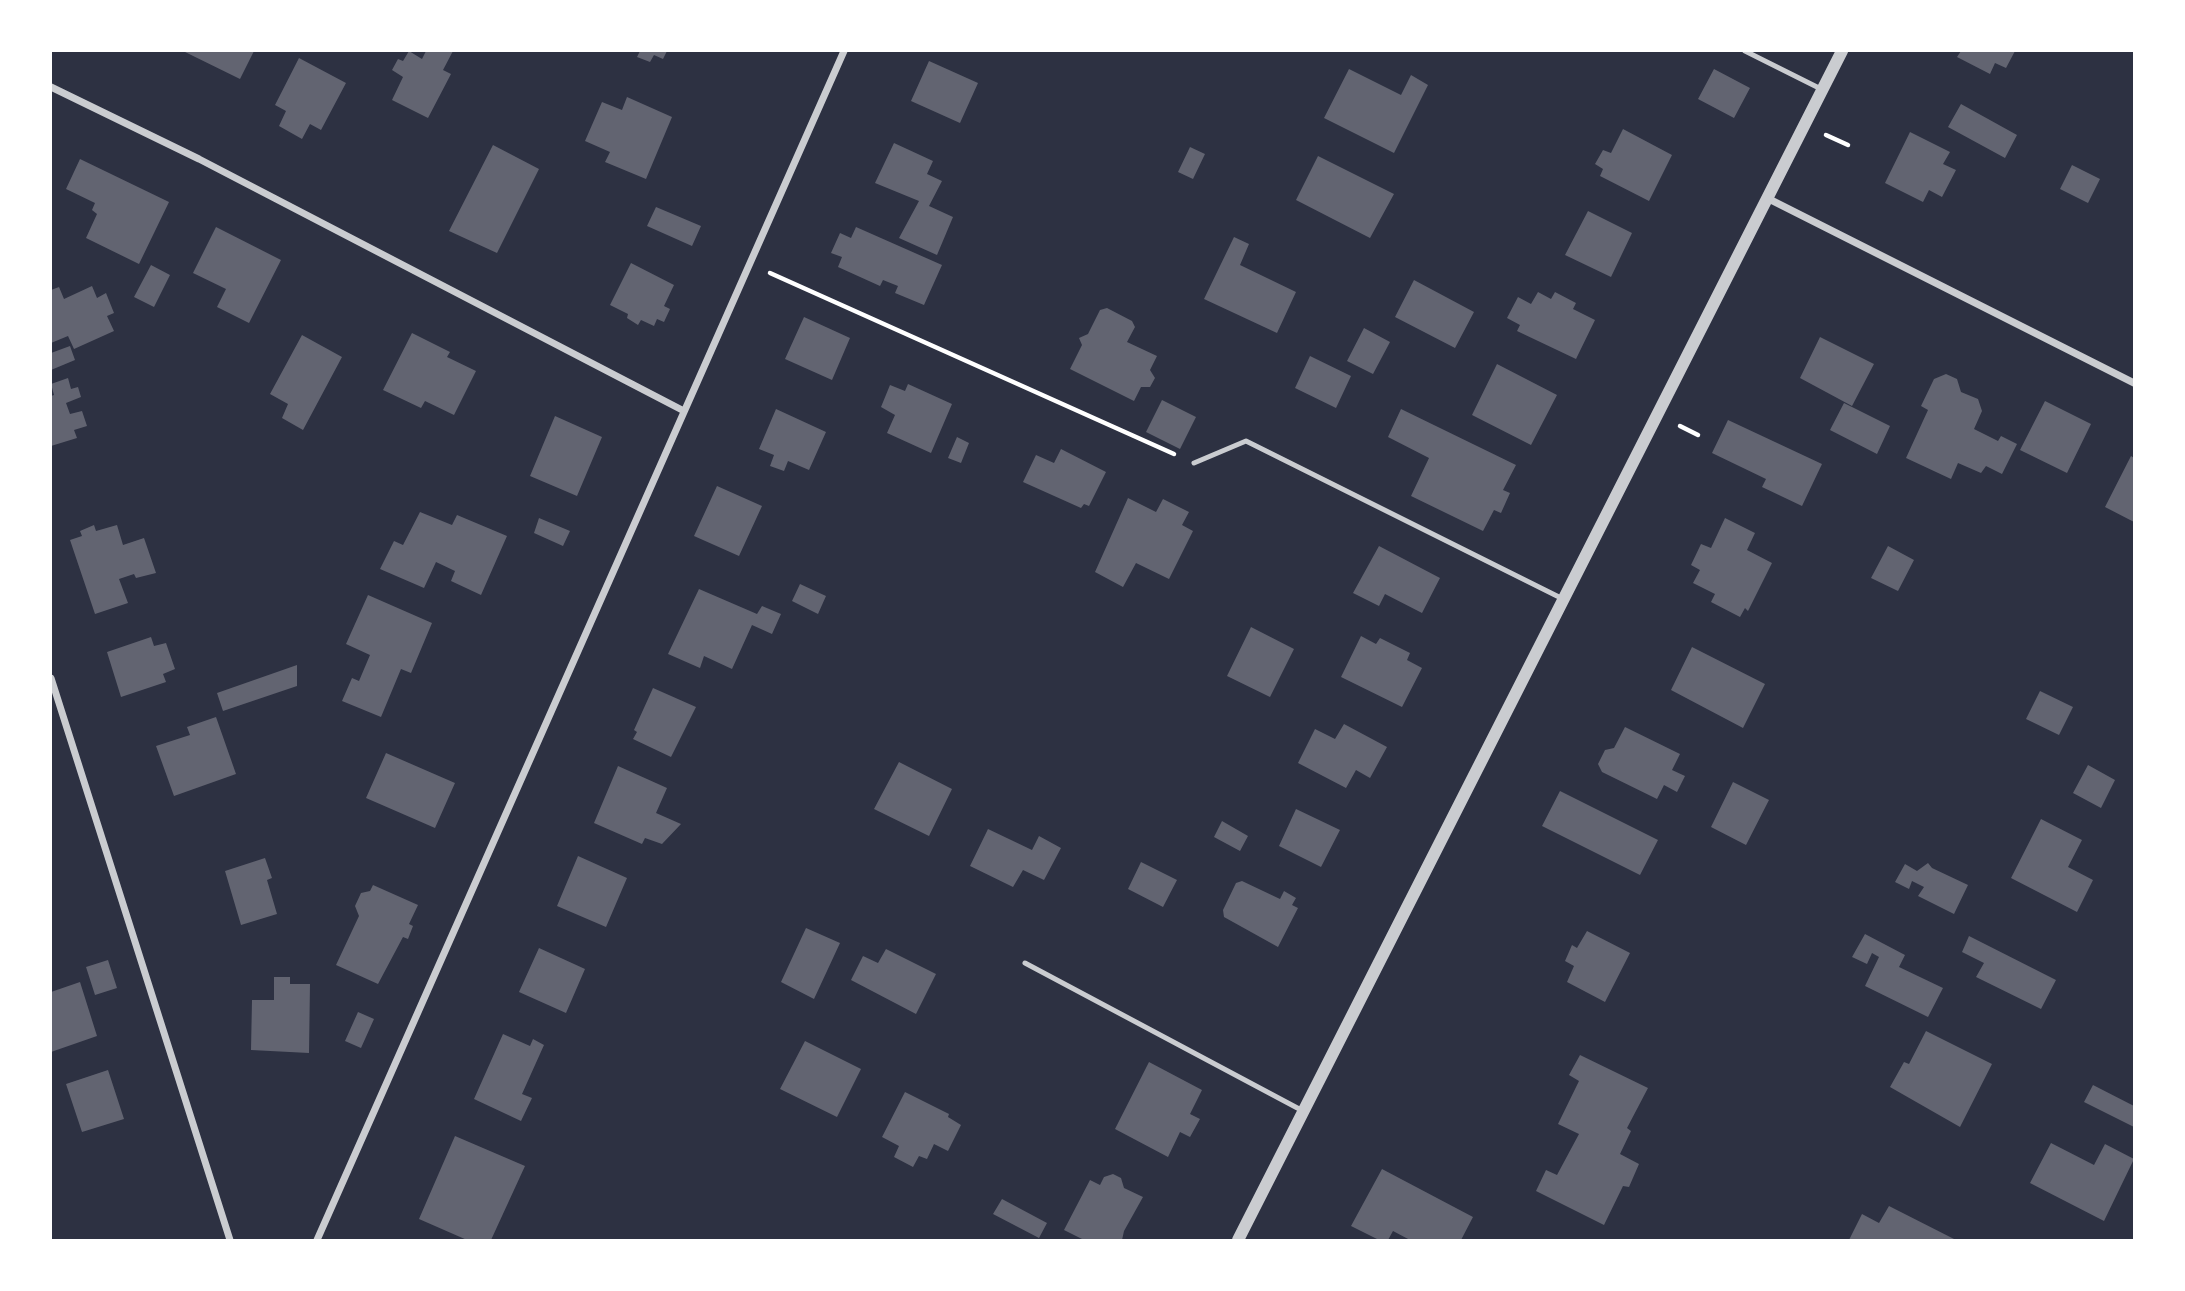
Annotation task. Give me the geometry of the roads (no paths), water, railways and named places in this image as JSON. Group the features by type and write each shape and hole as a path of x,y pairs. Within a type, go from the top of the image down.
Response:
{"street":[{"path":"317,1240 844,51"},
{"path":"1238,1240 1842,51"},
{"path":"51,87 199,159 684,411"},
{"path":"1769,199 2134,383"},
{"path":"51,678 230,1240"}],"lane":[{"path":"1745,51 1823,90"},
{"path":"1194,463 1245,441 1563,599"},
{"path":"1025,963 1303,1111"}]}
